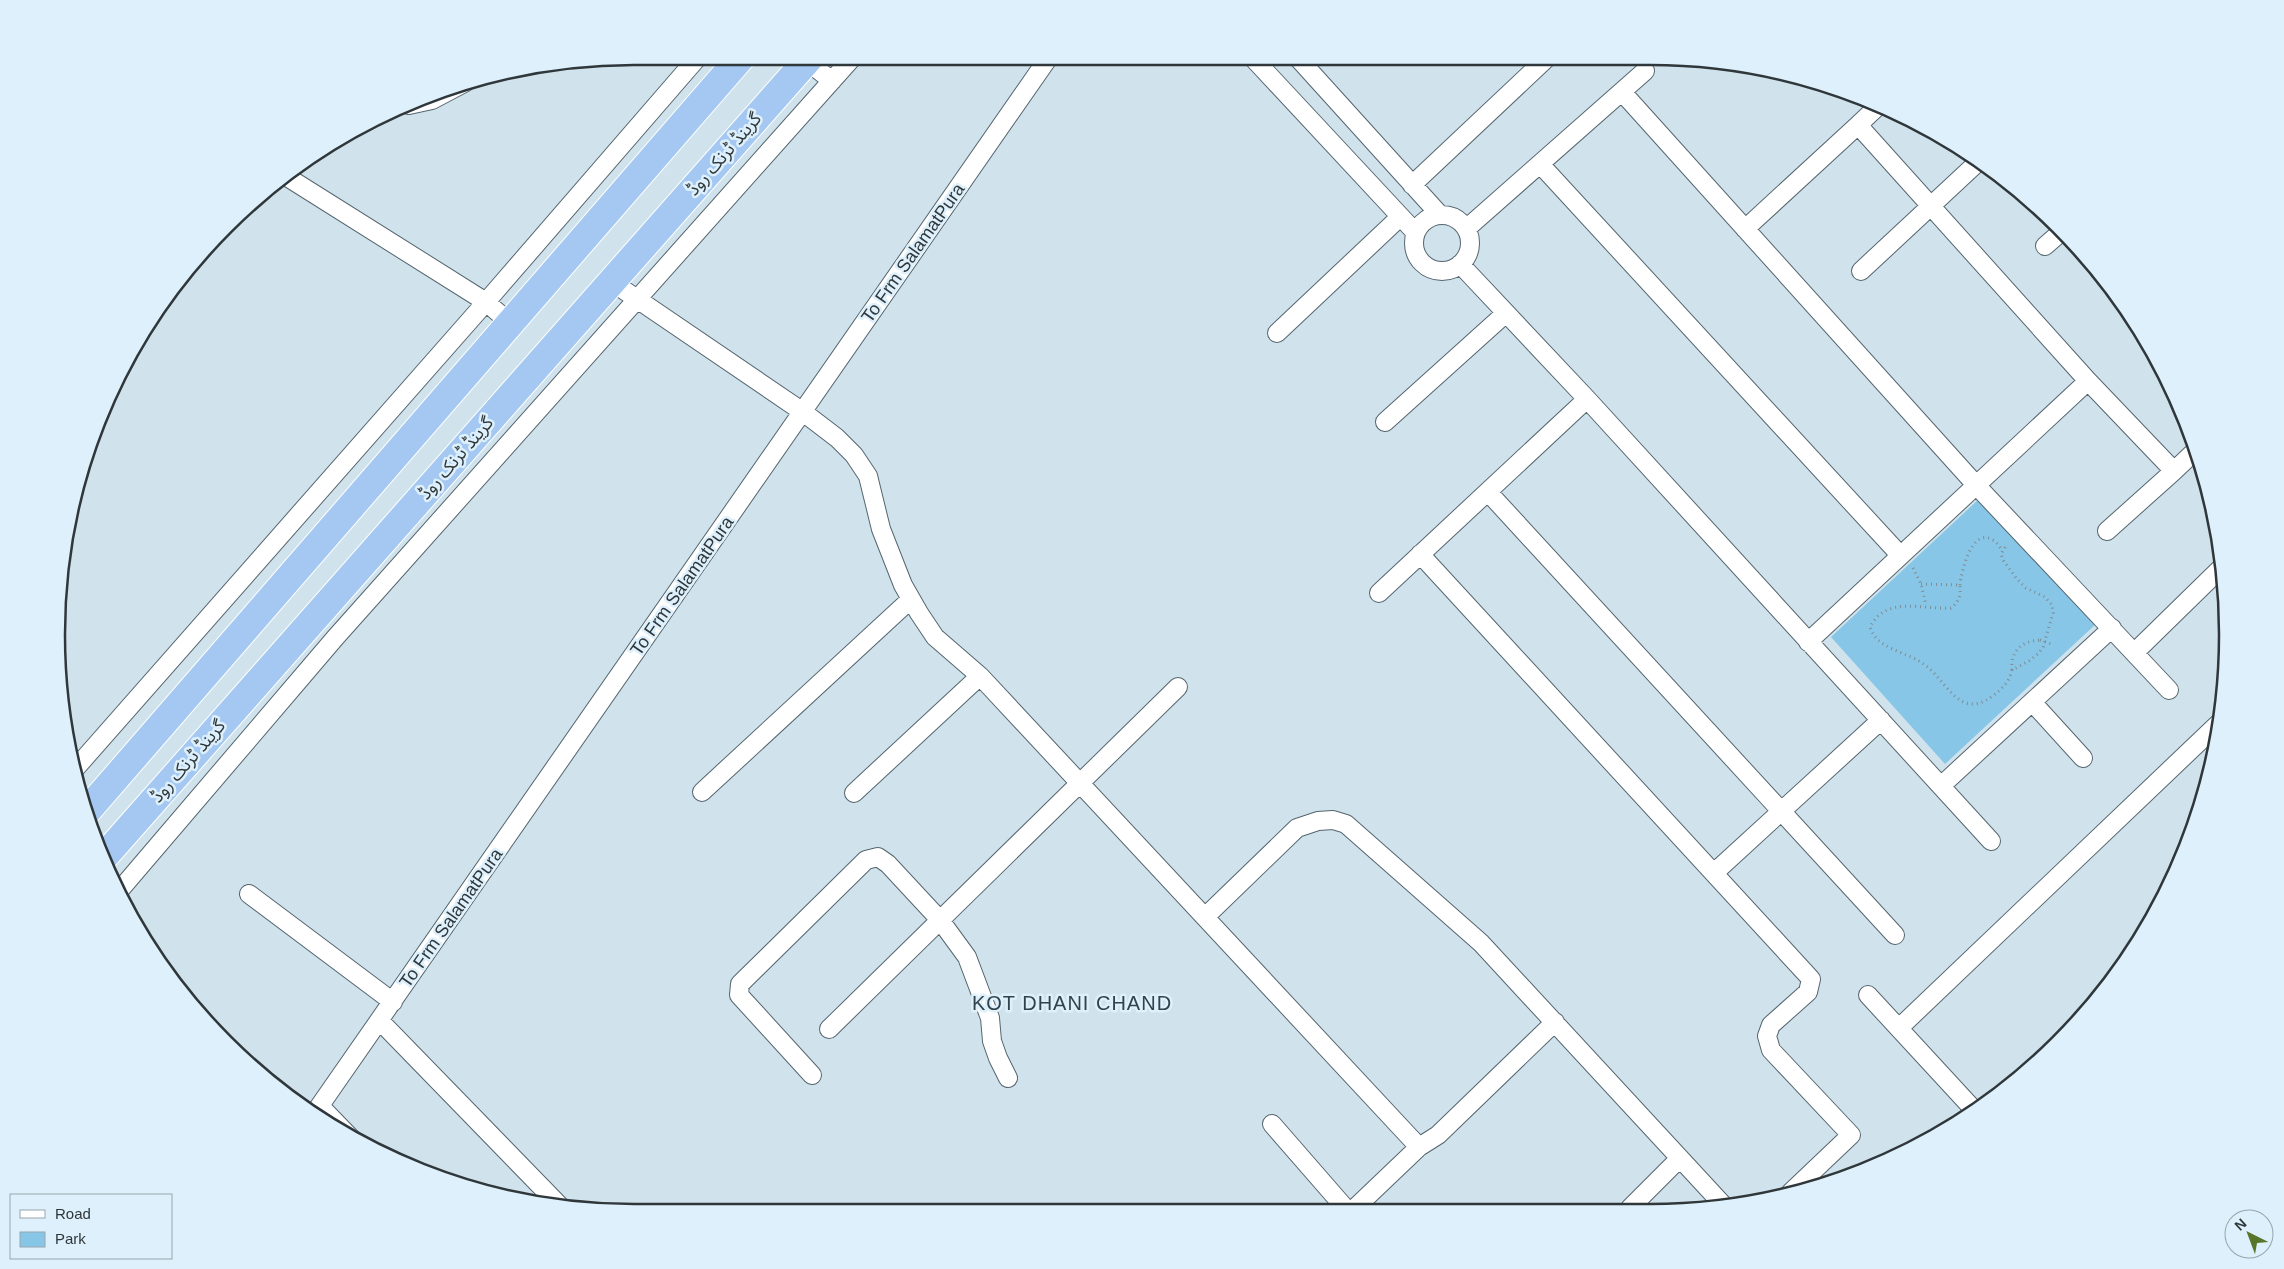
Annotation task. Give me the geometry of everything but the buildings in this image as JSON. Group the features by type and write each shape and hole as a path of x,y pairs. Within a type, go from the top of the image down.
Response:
{"highway":[{"path":"91,806 734,65"},
{"name":"گرینڈ ٹرنک روڈ","path":"108,852 804,65"}],"street":[{"path":"80,763 692,65"},
{"path":"815,65 832,81"},
{"path":"124,885 335,638 845,65"},
{"name":"To Frm SalamatPura","path":"318,1108 1043,65"},
{"path":"1259,65 1415,232"},
{"path":"1304,65 1440,215"},
{"path":"1412,184 1539,65"},
{"path":"1466,229 1645,71"},
{"path":"1622,92 1976,485 2169,690"},
{"path":"1746,229 1873,111"},
{"path":"1858,125 2088,381 2174,471"},
{"path":"1540,164 1900,555"},
{"path":"1861,271 1973,166"},
{"path":"292,180 486,302 510,323"},
{"path":"1440,215 1455,218 1466,229 1469,238 1469,248 1460,264 1452,269 1443,271 1425,265 1418,258 1414,250 1415,232 1426,220 1440,215"},
{"path":"1278,333 1400,216"},
{"path":"2045,246 2056,236"},
{"path":"1460,264 1588,399 1808,642 1942,785 1991,841"},
{"path":"612,282 803,412 837,438 854,455 868,476 881,529 903,585 935,638 980,676 1419,1147"},
{"path":"1385,422 1506,313"},
{"path":"1808,642 2088,381"},
{"path":"1379,593 1588,399"},
{"path":"2107,531 2190,455"},
{"path":"1488,492 1895,935"},
{"path":"1420,554 1715,872 1811,979 1808,992 1771,1025 1767,1036 1771,1050 1852,1135 1799,1184"},
{"path":"2134,652 2215,572"},
{"path":"702,792 911,599"},
{"path":"314,619 335,638"},
{"path":"1942,785 2112,628"},
{"path":"854,793 980,676"},
{"path":"829,1029 1178,687"},
{"path":"2033,703 2083,758"},
{"path":"1715,872 1881,720"},
{"path":"1899,1028 2210,731"},
{"path":"1205,917 1297,828 1318,821 1333,820 1346,824 1481,942 1718,1200"},
{"path":"812,1075 739,995 740,984 866,860 878,857 888,864 940,920 967,957 990,1018 995,1049 1008,1078"},
{"path":"249,894 393,1002"},
{"path":"1868,995 1970,1105"},
{"path":"380,1020 552,1198"},
{"path":"1359,1204 1419,1147 1438,1135 1554,1022"},
{"path":"1272,1124 1342,1204"},
{"path":"1634,1204 1680,1158"}],"path":[{"path":"2012,670 2030,661 2039,653 2043,647 2053,614 2052,605 2045,597 2026,588 2010,572 2002,560 2002,550 2019,530"},
{"path":"2002,550 1990,538 1984,538 1977,542 1965,561 1958,600 1951,608 1932,608 1926,605 1909,604 1889,609 1873,621 1870,627 1872,635 1882,644 1906,654 1925,665 1958,699 1971,705 1981,704 2001,690 2008,682 2015,652 2028,641 2040,640 2054,645"},
{"path":"1900,555 1912,566 1921,584 1926,605"},
{"path":"1921,584 1960,585"}],"green space":[{"path":"1979,499 2096,624 1945,764 1831,637"}],"district":[{"name":"KOT DHANI CHAND","path":"1072,1003"}]}
